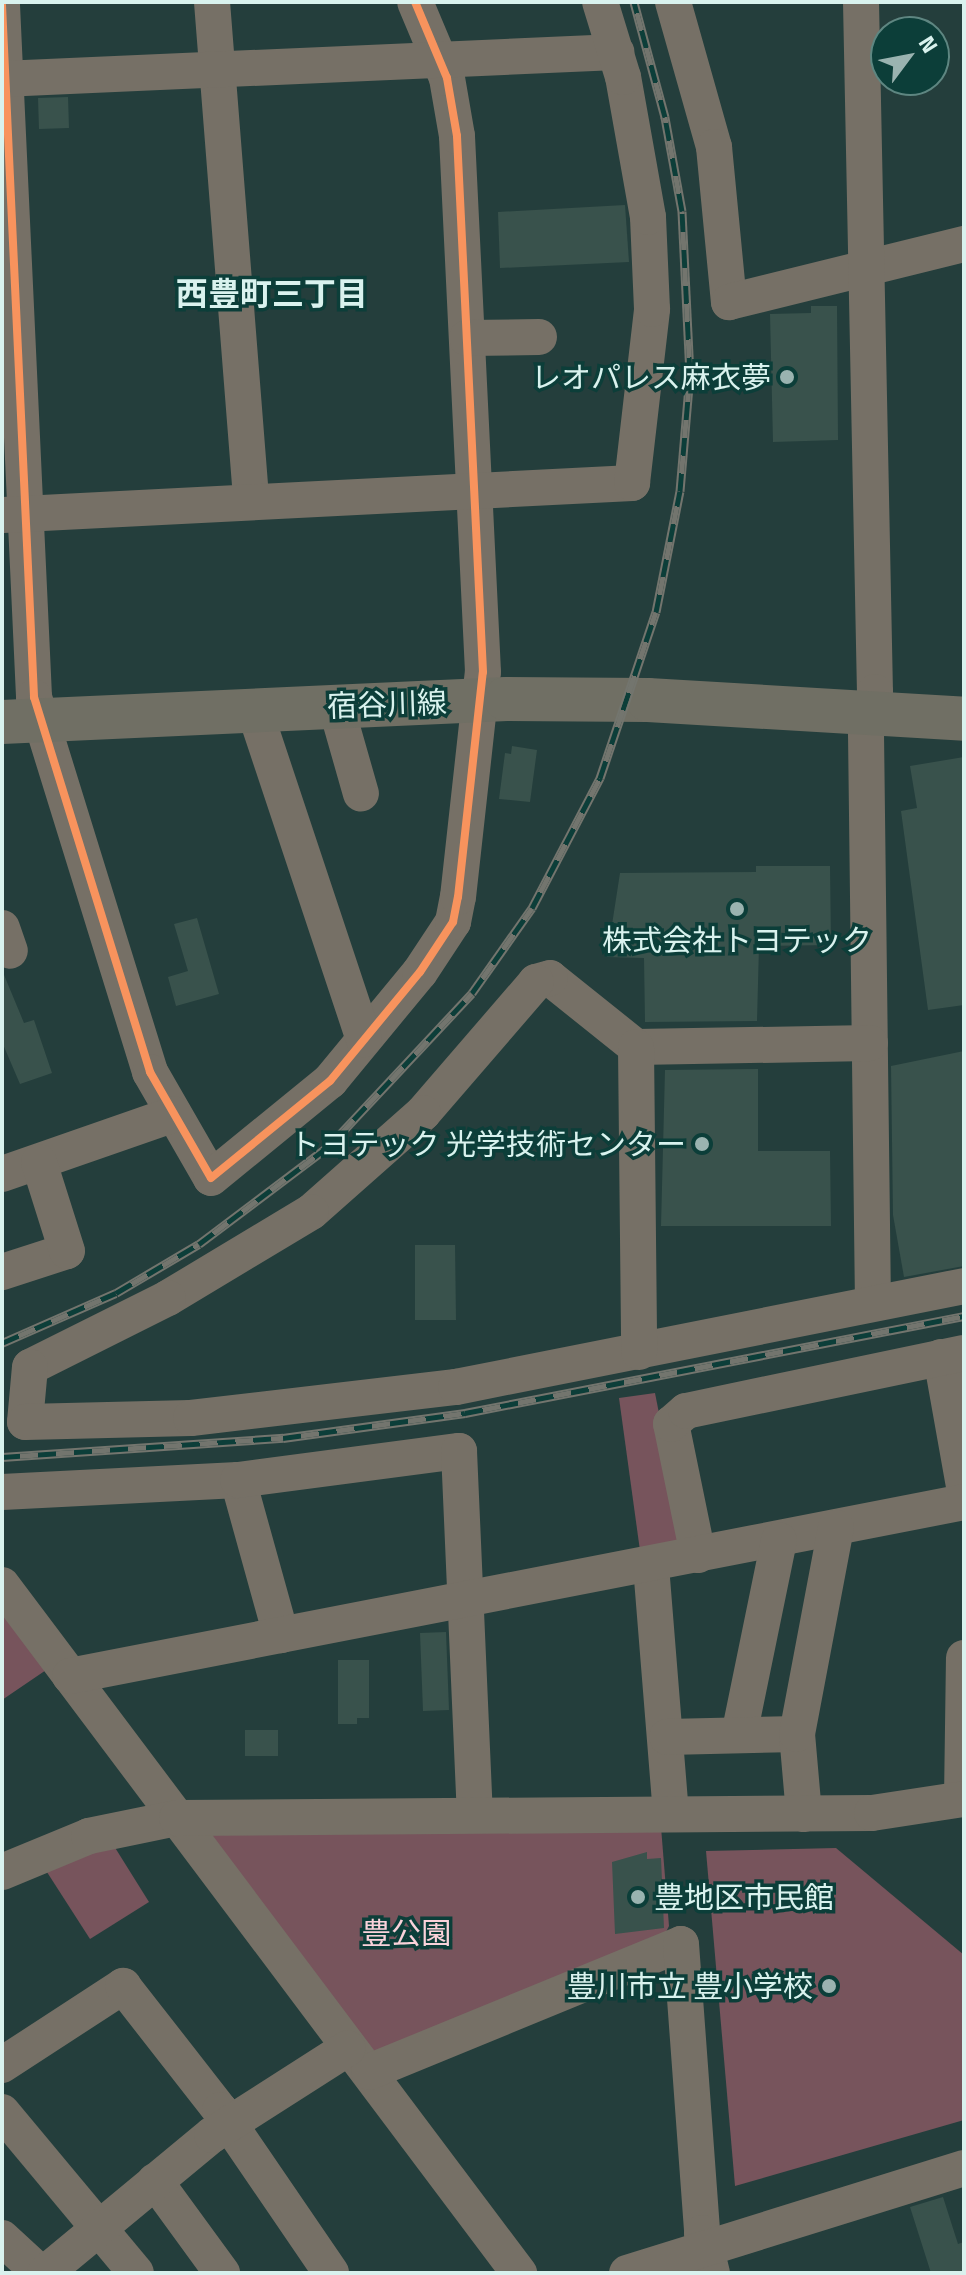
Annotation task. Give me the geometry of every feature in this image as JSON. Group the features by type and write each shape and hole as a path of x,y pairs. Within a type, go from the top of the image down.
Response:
{"main road":[{"name":"宿谷川線","path":"22,721 481,699 872,712 964,719"}],"street":[{"path":"212,2 251,500"},
{"path":"2,5 14,515 34,697 22,721 150,1072 211,1178 330,1081 453,922 481,699 474,491 457,136 440,60 415,2"},
{"path":"14,515 251,500 632,483 649,351 651,259 641,161 616,52 600,2"},
{"path":"673,2 717,159 729,302 964,244"},
{"path":"861,2 868,268 872,712 866,733 873,1302"},
{"path":"4,79 616,52"},
{"path":"467,338 539,337"},
{"path":"336,706 361,794"},
{"path":"254,709 364,1039"},
{"path":"870,1043 636,1047 550,978 536,982 423,1113 311,1212 168,1298 30,1367 25,1422 191,1418 456,1387 964,1286"},
{"path":"636,1047 639,1352"},
{"path":"2,1174 174,1114"},
{"path":"2,1272 67,1251 39,1162"},
{"path":"698,1555 671,1424 686,1411 953,1355 964,1486"},
{"path":"2,1492 238,1480 459,1451 475,1813"},
{"path":"238,1480 281,1635"},
{"path":"70,1676 465,1603 964,1502"},
{"path":"804,1814 797,1734 836,1528"},
{"path":"739,1735 779,1540"},
{"path":"651,1566 671,1812"},
{"path":"2,1585 519,2273"},
{"path":"8,1858 89,1836 177,1818 475,1813 872,1813 963,1799 964,1658"},
{"path":"667,1737 797,1734"},
{"path":"2,2238 43,2273 229,2124 358,2060 681,1944 709,2261"},
{"path":"2,2065 123,1986 229,2124 331,2273"},
{"path":"2,2112 101,2225 136,2273"},
{"path":"627,2273 709,2261 964,2168"},
{"path":"155,2181 222,2273"}],"green space":[{"path":"655,1393 684,1540 641,1558 619,1398"},
{"path":"2,1608 52,1666 2,1700"},
{"name":"豊公園","path":"661,1827 669,1926 663,1938 378,2058 204,1839 210,1830"},
{"path":"114,1846 149,1902 90,1939 45,1869"},
{"name":"豊川市立 豊小学校","path":"836,1848 964,1955 964,2120 735,2186 706,1851"}],"building":[{"path":"68,97 69,128 39,129 38,98"},
{"path":"625,205 629,262 500,268 498,212"},
{"path":"811,306 837,306 838,440 773,442 770,314 811,313"},
{"path":"512,746 537,750 530,802 499,799 505,753 511,754"},
{"path":"964,757 964,1005 928,1010 901,811 917,808 910,766"},
{"name":"株式会社トヨテック","path":"756,866 830,866 831,945 759,946 757,1021 645,1022 644,958 607,957 620,873 756,872"},
{"path":"197,918 219,994 176,1006 168,977 188,971 174,924"},
{"path":"2,970 24,1023 34,1020 52,1073 20,1084 2,1042"},
{"path":"964,1051 964,1266 904,1277 893,1215 891,1066"},
{"name":"トヨテック 光学技術センター","path":"758,1069 758,1151 830,1151 831,1226 661,1226 665,1070"},
{"path":"415,1245 455,1245 456,1320 415,1320"},
{"path":"446,1632 449,1710 423,1711 420,1633"},
{"path":"338,1660 369,1660 369,1718 357,1718 357,1724 338,1724"},
{"path":"245,1730 278,1730 278,1756 245,1756"},
{"name":"豊地区市民館","path":"647,1852 647,1859 661,1858 664,1928 615,1934 612,1862"},
{"path":"943,2197 958,2244 964,2242 964,2273 931,2273 910,2207"}],"railway":[{"path":"2,1343 116,1293 199,1244 329,1146 472,993 532,908 600,778 656,612 680,491 690,375 682,211 665,117 634,2"},
{"path":"2,1457 283,1438 465,1413 964,1316"}],"cycle path":[{"path":"2,5 34,697 150,1072 211,1178 330,1081 420,972 453,922 458,897 483,672 457,136 447,78 415,2"}],"place":[{"name":"レオパレス麻衣夢","path":"787,377"},
{"name":"株式会社トヨテック","path":"737,909"},
{"name":"トヨテック 光学技術センター","path":"702,1144"},
{"name":"豊地区市民館","path":"638,1897"},
{"name":"豊川市立 豊小学校","path":"829,1986"}],"district":[{"name":"西豊町三丁目","path":"272,293"}]}
